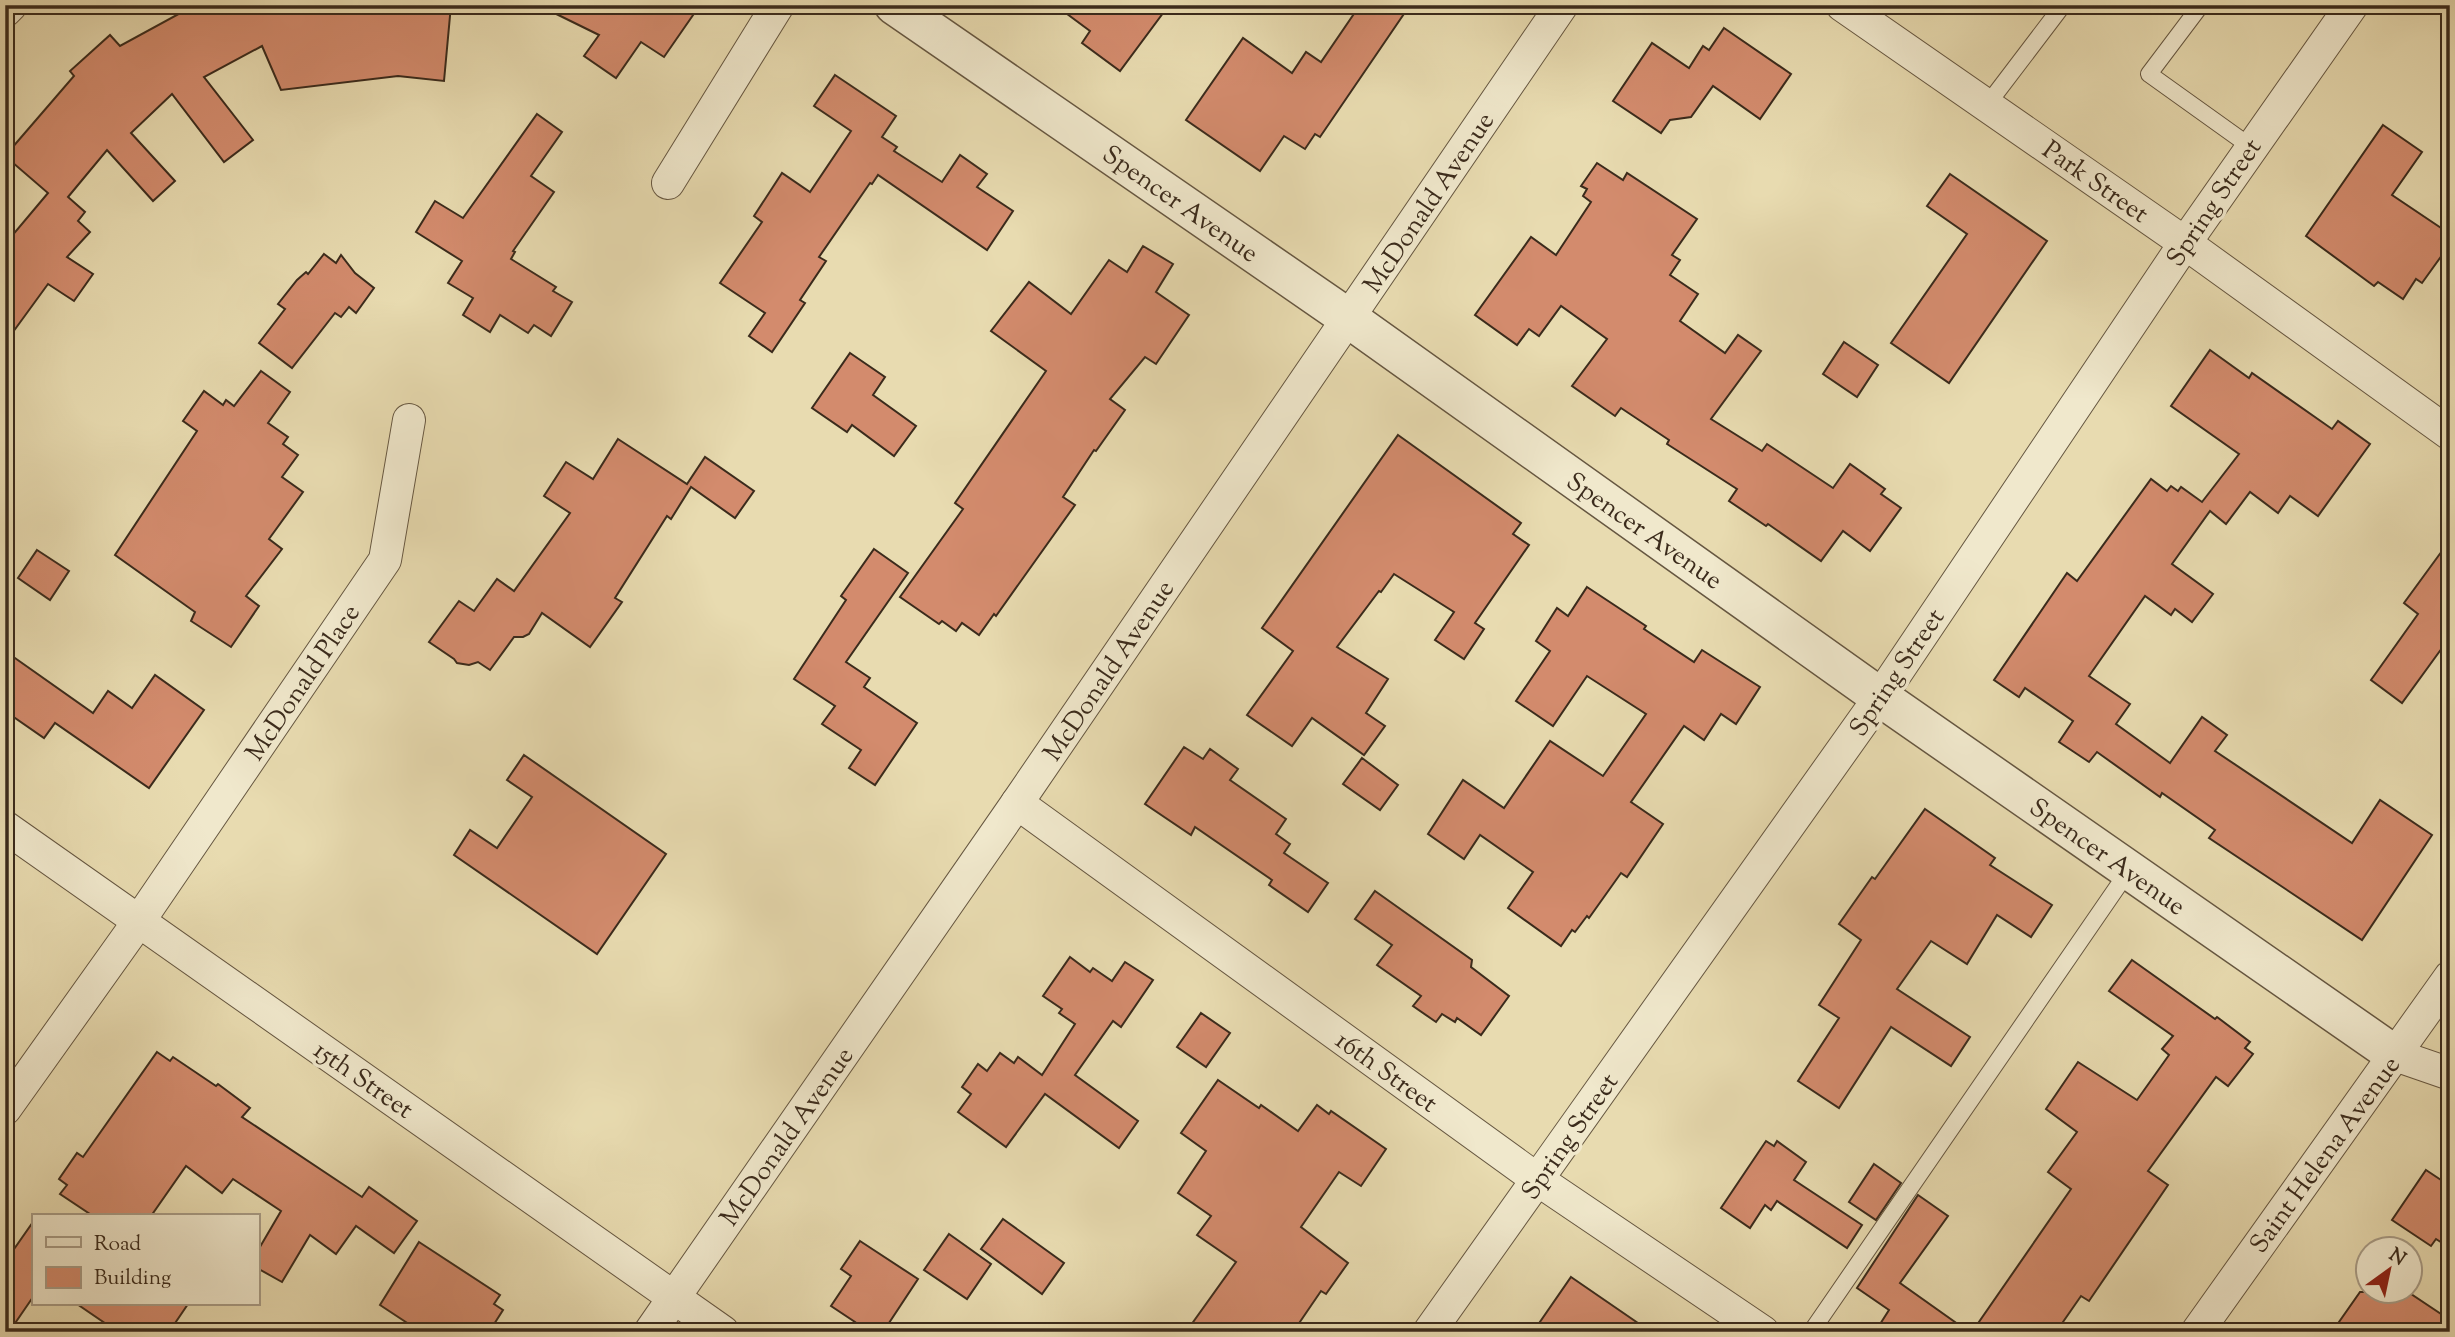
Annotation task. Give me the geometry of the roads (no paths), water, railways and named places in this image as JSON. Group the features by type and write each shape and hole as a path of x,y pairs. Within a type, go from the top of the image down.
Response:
{"street":[{"path":"5,11 11,5"},
{"path":"668,183 778,5"},
{"name":"Spencer Avenue","path":"894,5 1348,318 1880,697 2395,1055"},
{"name":"McDonald Avenue","path":"650,1332 1017,803 1562,5"},
{"name":"Park Street","path":"1842,5 2448,429"},
{"name":"Spring Street","path":"1429,1332 1880,697 2185,243 2352,5"},
{"name":"McDonald Place","path":"5,1109 139,921 385,560 409,420"},
{"name":"16th Street","path":"1017,803 1538,1180 1763,1332"},
{"name":"15th Street","path":"5,827 723,1332"},
{"name":"Saint Helena Avenue","path":"2197,1332 2450,977"},
{"path":"2395,1055 2450,1073"}],"lane":[{"path":"1987,106 2063,5"},
{"path":"2201,5 2149,74 2251,147"},
{"path":"1811,1332 2129,870"}]}
